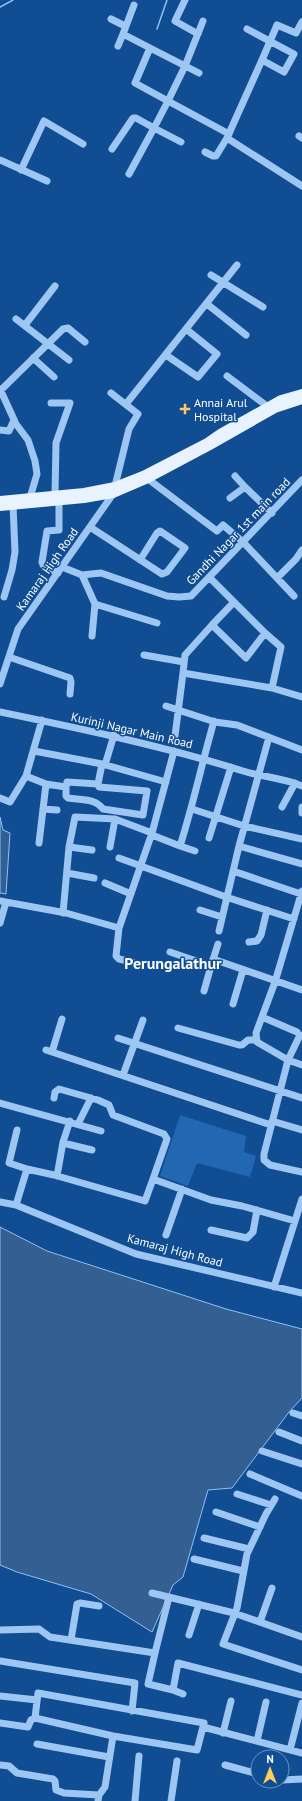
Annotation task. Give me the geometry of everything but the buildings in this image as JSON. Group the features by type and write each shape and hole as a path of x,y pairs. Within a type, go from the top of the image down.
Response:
{"main road":[{"path":"114,490 200,446 267,406 281,399 302,393"},
{"path":"0,500 30,500 84,492 114,490 148,479 275,409 302,400"},
{"path":"0,507 30,500"}],"street":[{"path":"185,0 175,21 198,34"},
{"path":"118,46 134,5"},
{"path":"111,19 125,26"},
{"path":"129,174 168,102 185,66 203,20"},
{"path":"206,152 216,156 228,136 277,25 296,33 302,22"},
{"path":"247,29 294,54 284,72 262,60"},
{"path":"123,34 199,73"},
{"path":"150,48 135,83 228,136 302,186"},
{"path":"112,149 133,118 136,118 181,142"},
{"path":"21,170 44,121 83,144"},
{"path":"0,160 47,181"},
{"path":"126,404 237,265"},
{"path":"211,275 262,307"},
{"path":"26,325 55,286"},
{"path":"207,304 246,335"},
{"path":"16,319 26,325 69,360"},
{"path":"30,500 37,474 35,461 28,440 14,420 0,390 61,331 68,328 85,342"},
{"path":"166,355 198,377 217,354 186,329"},
{"path":"33,358 54,377"},
{"path":"227,376 267,406"},
{"path":"111,393 138,414 129,429 114,490"},
{"path":"51,403 70,403 56,443 59,530 48,532 42,562 43,565 58,574"},
{"path":"0,430 9,431 14,420"},
{"path":"235,476 272,513"},
{"path":"148,479 217,531 223,525 243,542 294,596"},
{"name":"Gandhi Nagar 1st main road","path":"82,575 101,573 167,596 191,596 302,480"},
{"path":"230,498 245,487"},
{"name":"Kamaraj High Road","path":"0,684 18,629 58,574 114,490"},
{"path":"4,597 12,570 15,552 13,505"},
{"path":"90,527 159,573 164,574 185,548 160,531 157,533 140,560"},
{"path":"277,578 296,559 302,550"},
{"path":"62,567 82,575 95,604 92,636"},
{"path":"209,577 281,647 272,688"},
{"path":"175,736 177,709 185,655 234,602"},
{"path":"95,604 157,623"},
{"path":"212,625 246,658 265,632"},
{"path":"144,655 184,662"},
{"path":"9,657 70,678 70,694"},
{"path":"183,673 272,688 302,697"},
{"path":"166,706 214,721 237,725 302,750"},
{"name":"Kurinji Nagar Main Road","path":"0,712 114,736 203,758 258,775 295,783 302,786"},
{"path":"0,798 10,802 26,776 42,720"},
{"path":"180,846 192,809 203,758 214,721"},
{"path":"98,784 114,736"},
{"path":"219,931 244,826 269,737"},
{"path":"34,751 104,764 166,782"},
{"path":"132,962 119,959 116,956 119,928 152,834 174,751"},
{"path":"209,838 231,767"},
{"path":"26,776 46,784 66,787"},
{"path":"67,782 98,784 99,788 148,791 143,815 103,809 99,804 93,801 68,798 66,796 67,782"},
{"path":"282,807 295,783"},
{"path":"39,843 46,784"},
{"path":"302,807 302,813"},
{"path":"43,809 57,810"},
{"path":"192,809 244,826 302,839"},
{"path":"63,913 69,847 74,818 76,816 115,819 195,851"},
{"path":"110,847 115,819"},
{"path":"239,846 302,864"},
{"path":"69,847 92,850"},
{"path":"119,858 226,897 294,919"},
{"path":"233,871 301,892 294,919 256,1033 256,1037 257,1042 288,1060 302,1065"},
{"path":"67,873 94,878"},
{"path":"105,883 131,894"},
{"path":"0,923 3,901 63,913 119,928"},
{"path":"200,910 222,917"},
{"path":"249,942 258,941 261,936 267,910"},
{"path":"204,991 218,944"},
{"path":"170,952 243,970 274,982 302,990"},
{"path":"233,1004 243,970"},
{"path":"262,1017 298,1033 288,1060 264,1154 264,1160 270,1165 302,1172"},
{"path":"62,1019 49,1051 272,1123 302,1130"},
{"path":"123,1075 135,1044 142,1020"},
{"path":"178,1028 239,1045 242,1045 248,1040 254,1040 256,1037"},
{"path":"118,1038 302,1098"},
{"path":"17,1130 11,1149 10,1163 145,1201 166,1136 113,1115 110,1105 91,1098 59,1089 55,1092 54,1098"},
{"path":"78,1124 91,1098"},
{"path":"0,1103 70,1121 101,1131"},
{"path":"58,1176 63,1143 70,1121"},
{"path":"63,1143 92,1150"},
{"path":"16,1205 27,1169"},
{"path":"153,1179 211,1200 298,1218"},
{"path":"166,1236 182,1190"},
{"path":"274,1287 298,1218 302,1199"},
{"name":"Kamaraj High Road","path":"0,1202 16,1205 136,1254 181,1263 302,1293"},
{"path":"211,1230 247,1238 252,1232 257,1210"},
{"path":"293,1413 302,1416"},
{"path":"279,1432 302,1441"},
{"path":"262,1451 302,1464"},
{"path":"250,1474 302,1496"},
{"path":"237,1494 273,1502 249,1549 242,1572 234,1613 223,1644 302,1670"},
{"path":"216,1512 260,1527"},
{"path":"204,1538 249,1549"},
{"path":"194,1559 242,1572"},
{"path":"260,1622 272,1588"},
{"path":"152,1593 234,1613 302,1637"},
{"path":"169,1597 148,1684 173,1690 182,1694"},
{"path":"71,1640 77,1604 80,1603 99,1606"},
{"path":"189,1635 199,1604"},
{"path":"0,1630 39,1629 50,1637 155,1653"},
{"path":"0,1661 136,1683 132,1711"},
{"path":"173,1690 178,1663 302,1696"},
{"path":"0,1723 27,1727 31,1720 35,1718 113,1736 197,1750 204,1723 38,1693 35,1718"},
{"path":"0,1696 36,1700"},
{"path":"223,1733 231,1701"},
{"path":"257,1741 266,1702"},
{"path":"302,1703 290,1750 302,1753"},
{"path":"203,1727 286,1749"},
{"path":"0,1765 10,1766 15,1773 53,1779 55,1781 56,1790 64,1797 99,1798 105,1787 113,1736"},
{"path":"37,1744 109,1756"},
{"path":"135,1801 139,1756"},
{"path":"171,1801 177,1761"},
{"path":"225,1766 250,1772"},
{"path":"290,1780 302,1779"}],"shaded area":[{"path":"0,817 3,830 10,833 6,894 0,893"},
{"path":"180,1115 246,1136 244,1152 256,1156 250,1177 197,1163 188,1186 160,1176"},
{"path":"0,1227 47,1251 226,1309 302,1329 302,1398 289,1412 232,1488 208,1490 183,1577 173,1585 152,1632 91,1594 17,1572 0,1565"}],"waterway":[{"path":"0,7 13,0"},
{"path":"157,29 167,0"}],"place":[{"name":"Annai Arul Hospital","path":"185,409"}],"district":[{"name":"Perungalathur","path":"173,963"}]}
